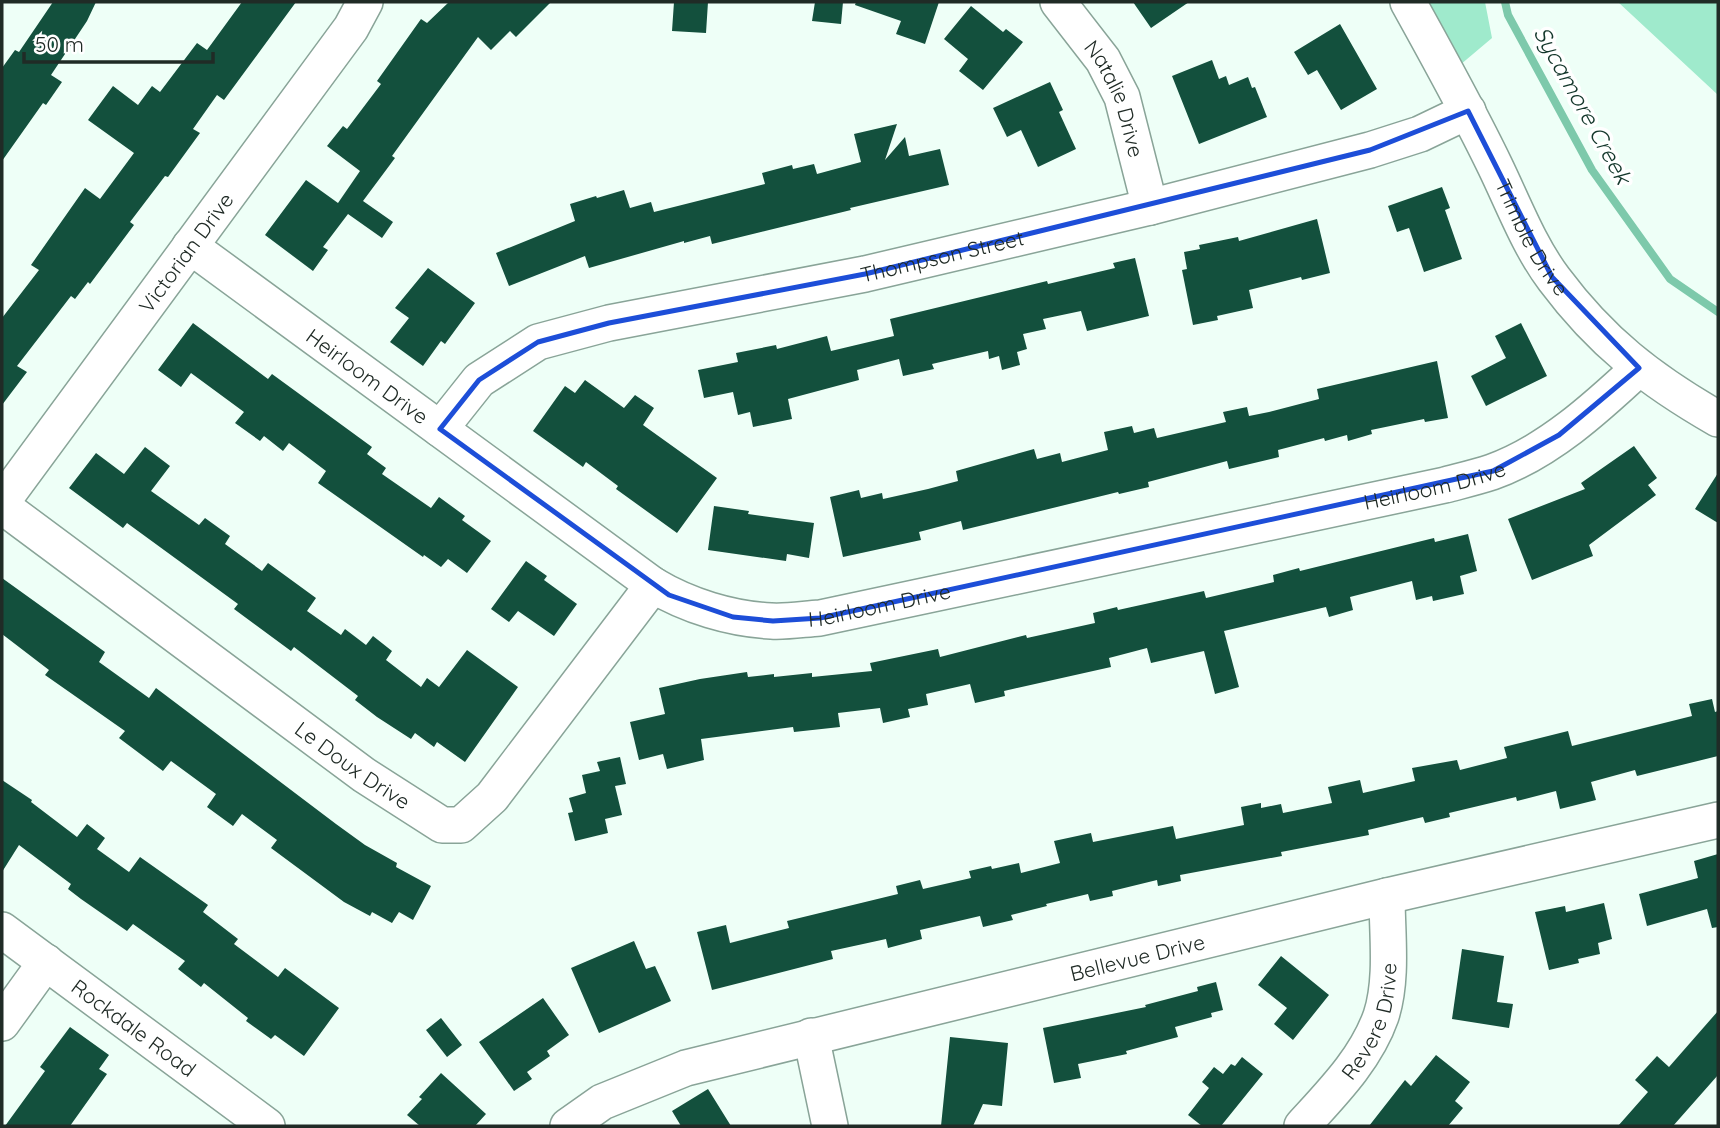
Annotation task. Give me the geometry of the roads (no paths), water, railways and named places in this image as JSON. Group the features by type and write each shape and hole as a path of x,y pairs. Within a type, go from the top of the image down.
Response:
{"street":[{"name":"Victorian Drive","path":"2,504 351,29 365,2"},
{"name":"Natalie Drive","path":"1058,2 1102,60 1122,97 1150,207"},
{"name":"Trimble Drive","path":"1408,2 1468,111 1552,277 1588,321 1639,368 1673,393 1718,419"},
{"name":"Thompson Street","path":"440,429 479,380 538,342 609,323 865,274 1150,207 1370,150 1420,134 1468,111"},
{"name":"Heirloom Drive","path":"190,246 653,585 733,617 774,621 820,618 1445,485 1493,471 1523,457 1600,405 1639,368"},
{"name":"Le Doux Drive","path":"2,504 364,775 442,825 461,825 492,796 653,585"},
{"name":"Bellevue Drive","path":"568,1126 602,1102 686,1068 1387,896 1718,820"},
{"name":"Revere Drive","path":"1302,1126 1339,1086 1367,1045 1381,1014 1387,980 1387,896"},
{"name":"Rockdale Road","path":"2,930 267,1126"},
{"path":"2,1023 47,962"},
{"path":"811,1037 830,1126"}],"waterway":[{"name":"Sycamore Creek","path":"1505,2 1508,15 1592,170 1670,279 1718,312"}]}
